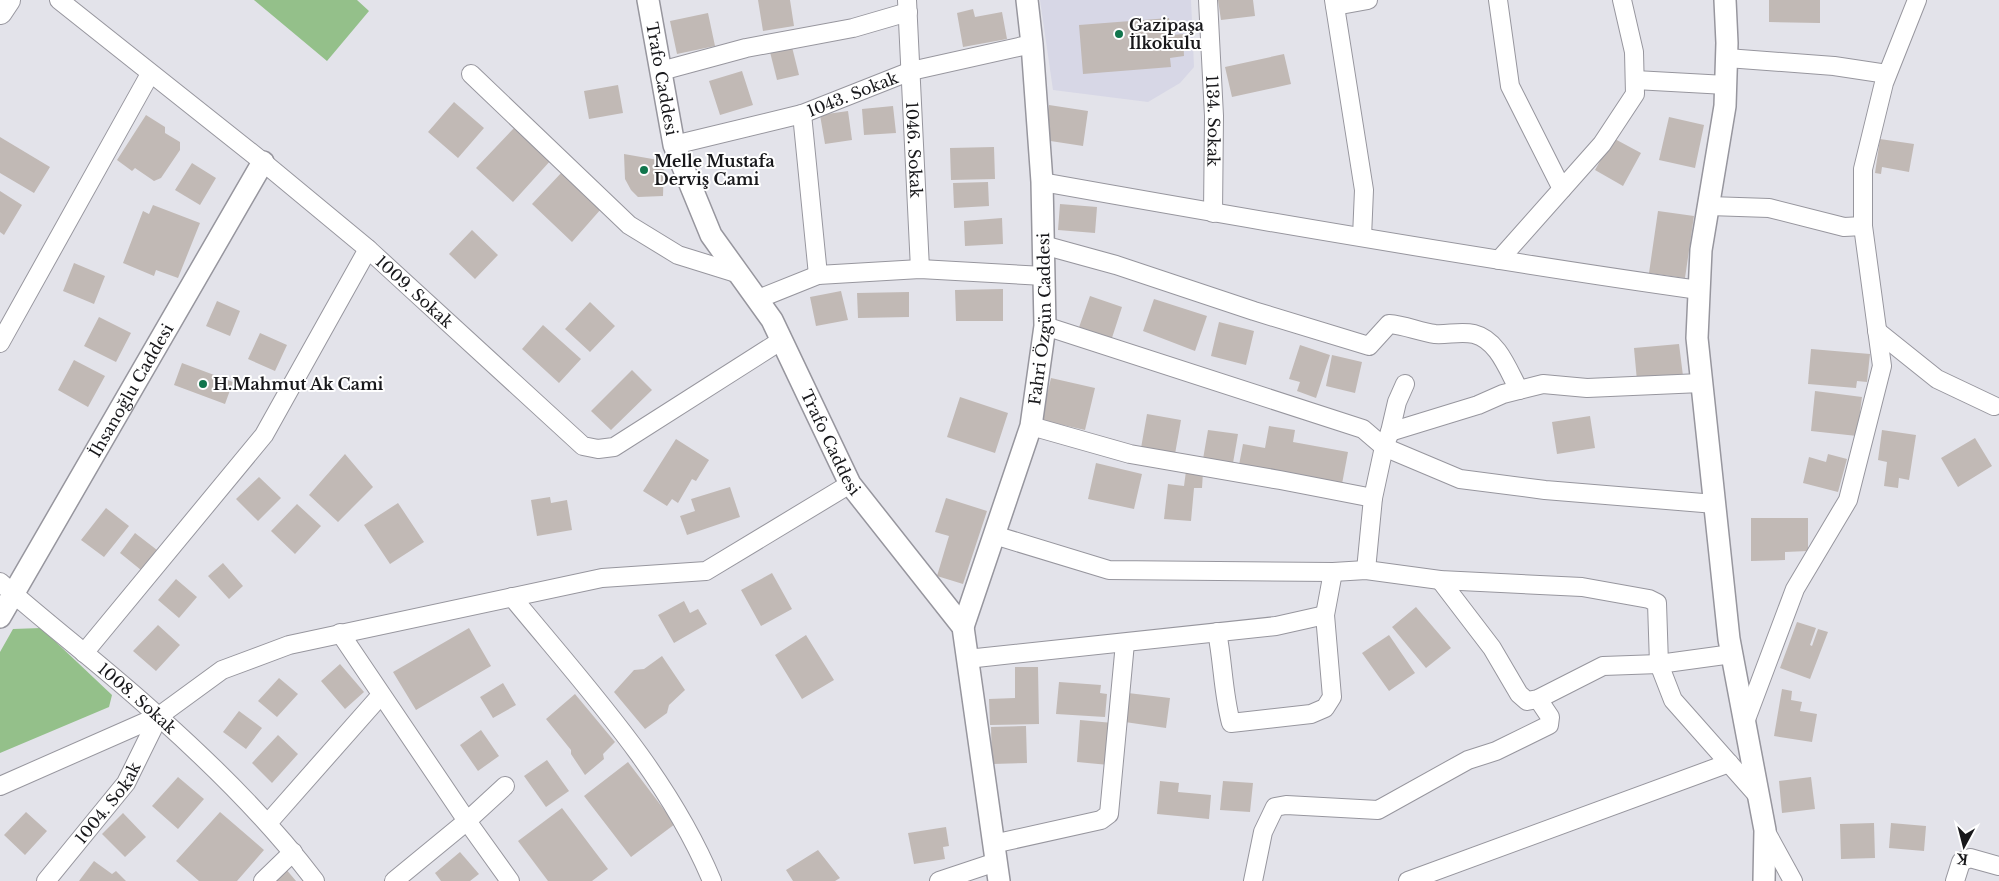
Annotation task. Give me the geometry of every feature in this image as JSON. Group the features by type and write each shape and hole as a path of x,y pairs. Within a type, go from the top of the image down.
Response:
{"main road":[{"path":"0,12 8,0"}],"street":[{"name":"1009. Sokak","path":"59,0 263,162 368,249 583,446 598,449 614,447 782,340"},
{"name":"Trafo Caddesi","path":"648,0 674,145 711,235 772,320 850,484 962,628 996,862"},
{"name":"Fahri Özgün Caddesi","path":"962,628 1031,426 1046,326 1042,182 1027,0"},
{"name":"1134. Sokak","path":"1208,0 1214,116 1213,213"},
{"path":"1362,237 1364,190 1335,3 1368,0"},
{"path":"1498,0 1510,86 1562,189"},
{"path":"1499,260 1602,144 1635,94 1634,52 1622,0"},
{"path":"1725,0 1725,106 1702,250 1697,338 1732,654 1766,830 1764,881"},
{"path":"1745,722 1795,589 1848,500 1882,366 1863,226 1863,169 1887,74 1916,0"},
{"path":"661,71 746,48 853,28 908,6"},
{"name":"1046. Sokak","path":"908,6 920,269"},
{"name":"1043. Sokak","path":"674,145 802,114 911,71 1032,44"},
{"path":"1726,58 1834,66 1887,74"},
{"path":"0,343 150,74"},
{"path":"471,74 629,225 678,255 739,274"},
{"path":"1634,80 1726,85"},
{"path":"802,114 818,275"},
{"name":"İhsanoğlu Caddesi","path":"0,617 6,588 263,162"},
{"path":"1042,182 1213,213 1499,260 1699,290"},
{"path":"1709,206 1769,208 1844,227 1863,226"},
{"path":"1043,245 1116,265 1254,312 1369,346 1389,324 1400,324 1433,334 1474,334 1489,342 1500,355 1519,390"},
{"path":"84,653 264,435 368,249"},
{"path":"758,299 818,275 920,269 1044,276"},
{"path":"1046,326 1364,429 1460,479 1545,490 1715,504"},
{"path":"1877,331 1937,379 1994,406"},
{"path":"1387,440 1502,394 1543,384 1587,388 1701,383"},
{"path":"1366,570 1373,498 1397,402 1405,384"},
{"path":"1031,426 1130,454 1373,498"},
{"path":"0,786 159,716 222,670 289,645 602,578 706,571 850,484"},
{"path":"994,535 1109,570 1333,572 1366,570 1440,580 1582,586 1649,599 1657,603 1658,664 1673,700 1759,798"},
{"path":"1217,632 1223,662 1227,708 1231,723 1311,714 1325,708 1332,697 1326,615 1333,572"},
{"path":"1440,580 1492,648 1519,694 1528,701 1538,699 1603,666 1658,664 1732,654"},
{"name":"1008. Sokak","path":"6,588 159,716 251,804 293,852 315,881"},
{"path":"512,597 629,739 678,814 706,865 712,881"},
{"path":"967,658 1276,626 1326,615"},
{"path":"340,633 467,821 510,881"},
{"path":"939,881 996,862 1101,820 1109,814 1125,643"},
{"path":"268,823 381,695"},
{"path":"1253,881 1263,832 1275,807 1286,805 1378,810 1468,760 1496,751 1549,724 1550,717 1538,699"},
{"name":"1004. Sokak","path":"46,881 126,783 159,716"},
{"path":"1413,880 1729,763"},
{"path":"394,881 467,821 505,786"},
{"path":"1766,830 1793,881"},
{"path":"263,881 293,852"},
{"path":"1955,881 1961,862 1970,858 1999,866"}],"shaded area":[{"name":"Gazipaşa İlkokulu","path":"1040,0 1191,0 1194,67 1180,83 1148,102 1053,90"}],"green space":[{"path":"254,0 357,0 369,11 327,61"},
{"path":"41,628 112,695 109,707 0,753 0,652 13,629"}],"building":[{"path":"758,0 790,0 794,26 763,31"},
{"path":"1218,0 1253,0 1255,16 1221,20"},
{"path":"1769,0 1820,0 1820,23 1769,22"},
{"path":"973,9 975,17 1002,12 1007,39 963,47 957,13"},
{"path":"708,13 715,46 677,54 670,21"},
{"path":"1169,18 1171,35 1183,34 1184,56 1170,58 1171,67 1083,74 1079,25"},
{"path":"792,47 799,75 777,80 770,52"},
{"path":"1284,54 1291,84 1232,97 1225,67"},
{"path":"742,71 753,105 720,115 709,81"},
{"path":"618,85 623,113 589,119 584,91"},
{"path":"454,102 484,128 458,158 428,132"},
{"path":"1049,105 1088,111 1083,146 1044,140"},
{"path":"893,106 896,133 864,135 862,109"},
{"path":"848,111 852,140 825,144 820,115"},
{"path":"146,115 165,127 165,133 180,142 180,150 161,178 154,181 135,168 132,171 117,160"},
{"path":"1669,117 1704,125 1695,168 1659,160"},
{"path":"515,127 551,160 513,202 476,168"},
{"path":"0,137 50,167 34,193 0,173"},
{"path":"1613,138 1641,153 1623,186 1595,170"},
{"path":"1880,139 1914,144 1909,172 1882,167 1881,174 1875,173"},
{"path":"994,147 995,179 951,180 950,148"},
{"name":"Melle Mustafa Derviş Cami","path":"624,154 664,161 663,196 638,197 631,190 625,179"},
{"path":"192,163 216,178 200,205 175,190"},
{"path":"563,171 601,209 572,242 532,204"},
{"path":"988,182 989,206 954,208 953,183"},
{"path":"0,191 22,205 4,235 0,232"},
{"path":"1060,204 1097,207 1095,233 1058,230"},
{"path":"153,205 200,223 178,278 156,270 154,276 123,263 143,211 149,214"},
{"path":"1658,211 1694,216 1685,278 1649,273"},
{"path":"1002,218 1003,244 965,246 964,221"},
{"path":"472,230 498,255 475,279 449,254"},
{"path":"74,263 105,276 94,304 63,291"},
{"path":"1003,289 1003,321 956,321 955,290"},
{"path":"841,291 848,320 816,326 810,297"},
{"path":"909,292 909,317 858,318 857,293"},
{"path":"1090,296 1122,307 1110,344 1077,333"},
{"path":"1154,299 1207,316 1195,351 1143,331"},
{"path":"217,301 240,311 230,336 206,326"},
{"path":"590,302 615,326 590,352 565,329"},
{"path":"99,317 131,333 116,362 84,346"},
{"path":"1219,322 1254,331 1246,365 1211,356"},
{"path":"543,325 581,359 559,383 522,349"},
{"path":"260,333 287,345 275,371 248,359"},
{"path":"1679,344 1683,376 1637,381 1634,348"},
{"path":"1300,345 1330,355 1316,398 1297,391 1300,382 1289,379"},
{"path":"1811,349 1870,354 1867,382 1857,381 1856,388 1808,384"},
{"path":"1332,355 1362,362 1355,393 1326,386"},
{"path":"74,360 105,376 88,407 58,390"},
{"name":"H.Mahmut Ak Cami","path":"182,363 233,382 225,404 174,385"},
{"path":"632,370 652,390 611,430 591,411"},
{"path":"1051,378 1095,388 1085,430 1041,420"},
{"path":"1815,391 1862,397 1857,436 1811,431"},
{"path":"960,397 1008,413 995,453 947,437"},
{"path":"1147,414 1181,420 1175,454 1141,448"},
{"path":"1590,416 1595,448 1557,454 1552,422"},
{"path":"1269,426 1295,430 1293,442 1348,452 1342,484 1239,465 1243,444 1265,448"},
{"path":"1208,430 1238,434 1233,463 1203,459"},
{"path":"1882,430 1916,435 1909,480 1899,478 1898,488 1884,486 1887,462 1878,460"},
{"path":"1975,438 1992,466 1958,487 1941,458"},
{"path":"676,439 709,460 696,481 692,479 678,503 672,499 667,506 643,491"},
{"path":"345,454 373,487 338,522 309,495"},
{"path":"1828,454 1847,459 1838,492 1803,483 1809,457 1826,462"},
{"path":"1096,463 1142,474 1134,509 1088,499"},
{"path":"1186,471 1203,472 1202,488 1194,488 1191,521 1164,519 1168,484 1184,486"},
{"path":"259,477 281,498 258,521 236,499"},
{"path":"730,487 740,517 687,535 680,516 695,511 691,499"},
{"path":"550,497 551,503 567,500 572,530 537,536 531,500"},
{"path":"946,498 987,511 963,584 937,576 949,536 935,532"},
{"path":"398,503 424,542 390,564 364,525"},
{"path":"297,504 321,526 295,554 271,531"},
{"path":"106,508 129,526 104,557 81,540"},
{"path":"1751,518 1808,518 1808,551 1785,552 1785,560 1751,561"},
{"path":"135,533 157,550 141,570 120,553"},
{"path":"223,563 243,586 229,599 208,576"},
{"path":"772,573 792,609 761,626 741,590"},
{"path":"176,579 197,597 179,618 158,600"},
{"path":"684,601 690,613 698,609 707,624 674,643 658,615"},
{"path":"1416,607 1451,648 1426,668 1392,627"},
{"path":"1797,622 1816,628 1810,645 1812,646 1818,629 1828,632 1810,679 1780,668"},
{"path":"158,625 180,645 156,671 133,651"},
{"path":"469,628 491,666 416,710 393,672"},
{"path":"806,635 834,680 802,699 775,655"},
{"path":"1389,635 1415,673 1389,691 1362,653"},
{"path":"662,656 685,690 669,705 667,713 645,729 614,692 634,670 644,669"},
{"path":"340,664 364,692 345,709 321,681"},
{"path":"1015,667 1038,667 1039,724 990,725 989,699 1015,698"},
{"path":"279,678 298,694 277,717 258,701"},
{"path":"1059,682 1101,685 1100,693 1107,694 1105,717 1056,714"},
{"path":"503,683 516,705 493,718 480,697"},
{"path":"1782,689 1792,691 1791,700 1802,702 1800,711 1817,714 1812,742 1774,736"},
{"path":"1128,693 1170,698 1166,728 1125,722"},
{"path":"575,694 615,742 603,754 604,759 585,775 571,754 571,750 546,719"},
{"path":"239,711 262,728 246,749 223,732"},
{"path":"1080,720 1113,723 1109,765 1077,762"},
{"path":"1026,726 1027,763 992,764 991,727"},
{"path":"481,730 499,756 478,771 460,745"},
{"path":"278,735 298,754 272,783 252,763"},
{"path":"547,760 569,791 546,807 524,776"},
{"path":"628,762 675,824 631,857 584,796"},
{"path":"178,777 204,799 178,829 152,806"},
{"path":"1811,777 1815,809 1782,813 1779,781"},
{"path":"1160,781 1179,783 1178,792 1211,795 1209,819 1157,814"},
{"path":"1223,781 1253,783 1250,812 1220,810"},
{"path":"562,808 608,869 592,881 548,881 518,841"},
{"path":"26,812 47,831 25,855 4,835"},
{"path":"220,812 264,850 237,881 199,881 176,861"},
{"path":"123,813 146,837 125,857 102,834"},
{"path":"1874,823 1875,858 1841,859 1840,824"},
{"path":"1891,823 1926,826 1924,851 1889,848"},
{"path":"946,827 949,846 943,847 945,859 914,864 908,833"},
{"path":"818,850 840,878 835,881 793,881 786,870"},
{"path":"460,852 479,874 470,881 441,881 435,873"},
{"path":"94,861 112,874 116,871 126,881 79,881"},
{"path":"285,868 296,881 274,881"}],"place":[{"name":"Gazipaşa İlkokulu","path":"1119,34"},
{"name":"Melle Mustafa Derviş Cami","path":"644,170"},
{"name":"H.Mahmut Ak Cami","path":"203,384"}]}
